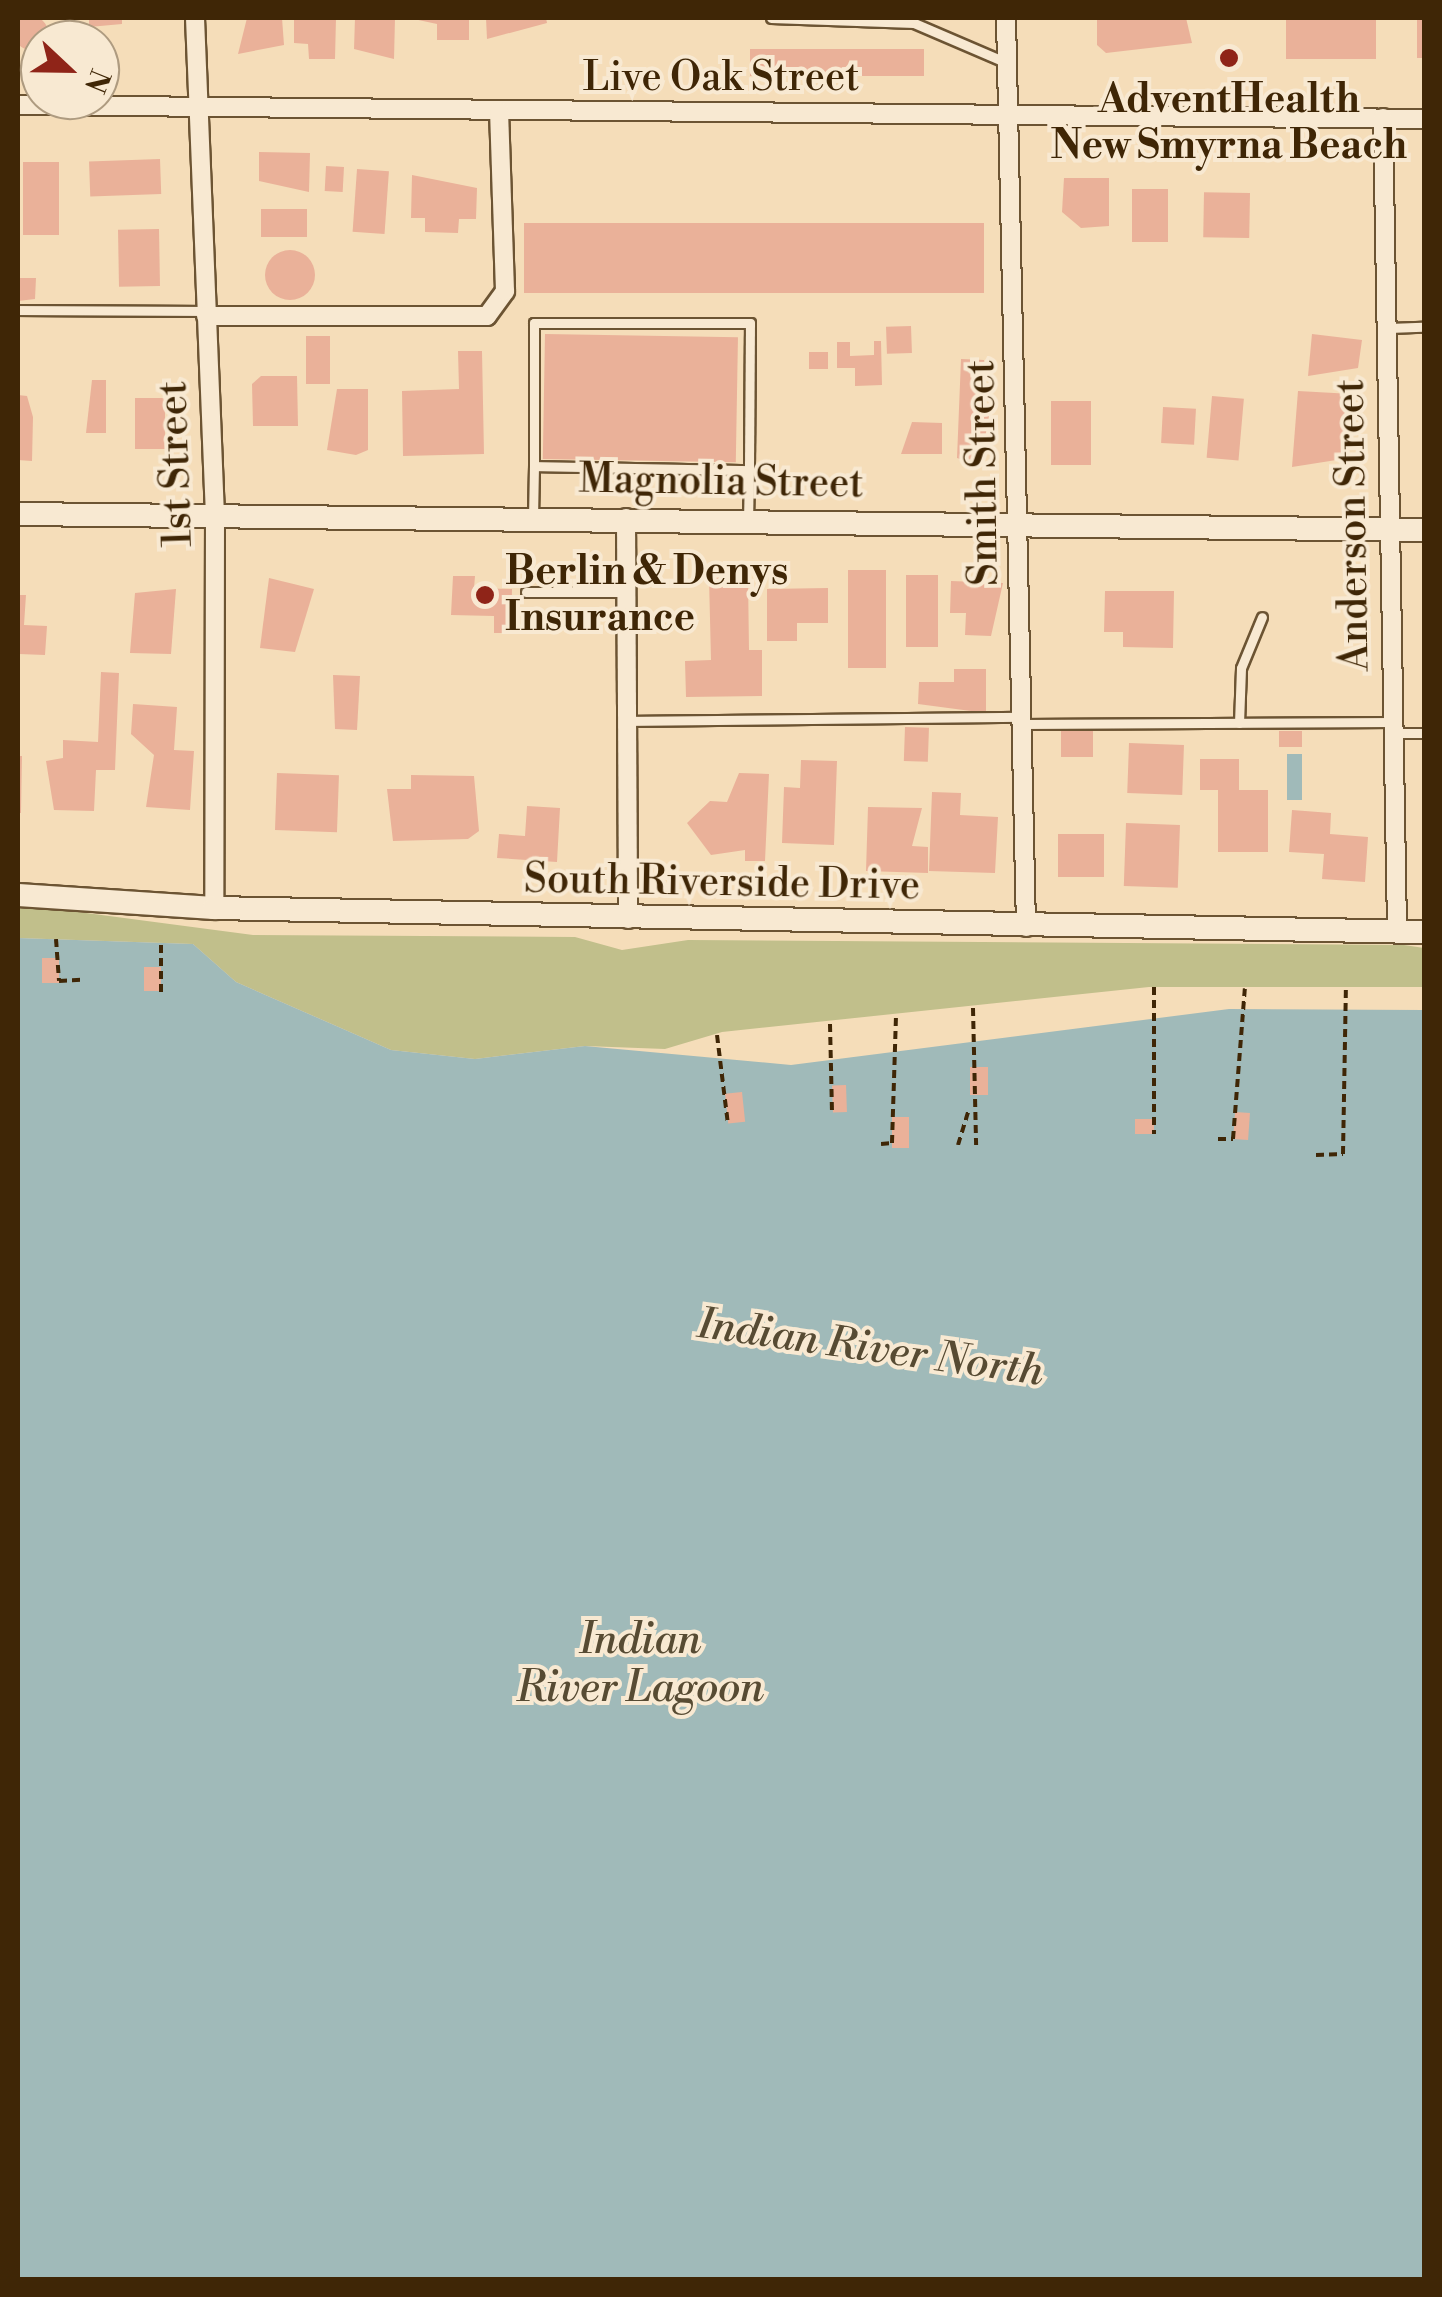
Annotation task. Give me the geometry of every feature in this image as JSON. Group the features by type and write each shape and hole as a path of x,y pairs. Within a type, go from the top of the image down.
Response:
{"street":[{"name":"1st Street","path":"195,18 214,516 214,908"},
{"name":"Smith Street","path":"1006,18 1026,927"},
{"name":"Live Oak Street","path":"18,106 1424,119"},
{"path":"206,314 487,316 505,292 499,112"},
{"name":"Anderson Street","path":"1382,118 1386,530 1398,931"},
{"name":"Magnolia Street","path":"18,514 1020,522 1424,530"},
{"path":"626,518 628,919"},
{"name":"South Riverside Drive","path":"18,895 214,908 628,919 1424,932"}],"lane":[{"path":"771,18 914,23 1008,63"},
{"path":"18,310 206,314"},
{"path":"533,518 534,324 750,323 748,520"},
{"path":"1384,328 1424,327"},
{"path":"534,466 750,470"},
{"path":"526,592 626,592"},
{"path":"1238,723 1240,668 1262,617"},
{"path":"627,720 1238,723 1392,727 1424,734"}],"path":[{"path":"56,940 59,981 81,980"},
{"path":"161,942 161,992"},
{"path":"1154,987 1154,1134"},
{"path":"1218,1139 1233,1139 1245,988"},
{"path":"1316,1154 1343,1154 1346,989"},
{"path":"973,1008 969,1110 976,1145"},
{"path":"881,1144 892,1143 896,1016"},
{"path":"830,1024 832,1112"},
{"path":"717,1034 728,1124"},
{"path":"958,1145 969,1110"}],"shaded area":[{"path":"18,904 253,935 575,937 622,950 688,940 1404,945 1424,948 1424,987 1149,987 722,1032 665,1049 585,1046 475,1059 391,1050 236,982 193,944 18,938"}],"water":[{"path":"1287,754 1302,754 1302,800 1287,800"},
{"name":"Indian River Lagoon","path":"18,938 193,944 236,982 391,1050 475,1059 585,1046 791,1065 1229,1009 1424,1010 1424,2279 18,2280"}],"building":[{"path":"122,18 122,24 120,20 89,20"},
{"path":"247,18 282,18 284,45 238,54"},
{"path":"294,18 336,18 335,59 309,59 308,44 294,43"},
{"path":"355,18 395,18 394,59 354,49"},
{"path":"409,18 469,18 469,40 437,40 437,24"},
{"path":"486,18 546,18 547,23 487,39"},
{"path":"1097,18 1186,18 1192,43 1106,53 1097,45"},
{"path":"1286,18 1376,18 1376,59 1286,59"},
{"path":"1417,18 1424,18 1424,58 1417,58"},
{"path":"20,20 20,46 14,33"},
{"path":"750,49 924,49 924,76 750,76"},
{"path":"259,152 310,153 309,192 259,181"},
{"path":"160,159 161,194 90,196 89,161"},
{"path":"23,162 59,162 59,235 23,235"},
{"path":"326,166 344,167 343,192 325,191"},
{"path":"357,169 389,171 385,234 353,232"},
{"path":"412,175 477,188 476,219 459,219 458,233 425,232 425,218 411,218"},
{"path":"1064,178 1109,178 1109,226 1081,228 1062,212"},
{"path":"1132,189 1168,189 1168,242 1132,242"},
{"path":"1204,192 1250,193 1249,238 1203,237"},
{"path":"261,209 307,209 307,237 261,237"},
{"path":"524,223 984,223 984,293 524,293"},
{"path":"159,229 160,286 119,287 118,230"},
{"path":"290,250 307,258 315,275 307,292 290,300 273,292 265,275 273,258"},
{"path":"18,278 36,278 35,299 18,301"},
{"path":"911,326 912,353 887,354 886,327"},
{"path":"545,334 738,337 736,462 543,459"},
{"path":"1312,334 1362,340 1358,368 1308,376"},
{"path":"306,336 330,336 330,384 306,384"},
{"path":"874,341 881,341 882,385 855,386 855,368 837,368 837,342 850,342 850,356 874,355"},
{"path":"458,351 482,351 484,454 403,456 402,391 459,389"},
{"path":"809,352 828,352 828,369 809,369"},
{"path":"961,359 984,360 982,409 990,410 980,465 957,458"},
{"path":"261,376 297,376 298,426 253,426 252,384"},
{"path":"92,380 106,380 106,433 86,433"},
{"path":"337,389 368,389 368,450 356,455 327,450"},
{"path":"1298,391 1352,394 1349,458 1292,467"},
{"path":"18,395 27,396 33,417 32,461 18,460"},
{"path":"1212,396 1244,399 1238,461 1207,458"},
{"path":"135,398 165,398 165,449 135,449"},
{"path":"1051,401 1091,401 1091,465 1051,465"},
{"path":"1163,407 1196,409 1194,445 1161,443"},
{"path":"912,422 942,423 942,454 901,454"},
{"path":"848,570 886,570 886,668 848,668"},
{"path":"906,575 938,575 938,647 906,647"},
{"path":"453,576 475,576 474,588 512,589 511,633 494,633 494,616 451,615"},
{"path":"748,577 749,650 762,650 762,696 686,697 685,661 711,660 709,578"},
{"path":"269,578 314,589 295,652 260,648"},
{"path":"951,581 1003,583 991,636 965,635 966,613 950,613"},
{"path":"828,588 828,623 797,623 797,641 767,641 767,589"},
{"path":"176,589 171,654 130,653 135,593"},
{"path":"1105,591 1174,591 1173,648 1123,647 1123,632 1104,632"},
{"path":"18,595 26,595 24,625 47,626 45,655 19,654"},
{"path":"954,669 986,669 986,713 918,704 919,682 954,682"},
{"path":"101,672 119,673 115,770 96,770 94,811 54,810 46,761 63,758 63,740 98,742"},
{"path":"333,675 360,676 357,730 335,729"},
{"path":"133,704 177,707 174,750 194,751 190,810 146,807 154,755 131,734"},
{"path":"905,727 929,728 928,762 904,761"},
{"path":"1061,729 1093,729 1093,757 1061,757"},
{"path":"1279,731 1302,731 1302,747 1279,747"},
{"path":"1129,743 1184,745 1182,795 1127,793"},
{"path":"18,756 22,756 21,813 18,813"},
{"path":"1200,759 1239,759 1239,790 1268,790 1268,852 1218,852 1218,790 1200,790"},
{"path":"801,760 837,761 834,845 782,843 784,787 800,788"},
{"path":"277,773 339,775 337,832 275,830"},
{"path":"739,773 769,774 765,861 745,861 745,850 711,855 687,823 710,801 727,802"},
{"path":"411,775 474,776 479,831 468,839 393,841 387,789 411,789"},
{"path":"932,792 961,793 960,815 998,817 995,873 929,871"},
{"path":"527,806 560,808 557,862 497,858 499,834 525,836"},
{"path":"868,807 922,808 912,846 928,847 928,873 866,871"},
{"path":"1292,810 1331,813 1330,834 1368,837 1365,882 1322,879 1324,854 1289,852"},
{"path":"1126,823 1180,825 1178,888 1124,886"},
{"path":"1058,834 1104,834 1104,877 1058,877"},
{"path":"42,958 59,958 59,983 42,983"},
{"path":"144,967 161,967 161,991 144,991"},
{"path":"970,1067 988,1067 988,1095 970,1095"},
{"path":"832,1085 846,1085 847,1112 833,1112"},
{"path":"742,1092 745,1122 728,1124 725,1094"},
{"path":"1235,1112 1250,1113 1248,1140 1233,1139"},
{"path":"892,1117 909,1117 909,1148 892,1148"},
{"path":"1135,1119 1154,1119 1154,1134 1135,1134"}],"place":[{"name":"AdventHealth New Smyrna Beach","path":"1229,58"},
{"name":"Berlin & Denys Insurance","path":"485,595"}],"water label":[{"name":"Indian River North","path":"870,1349"}]}
